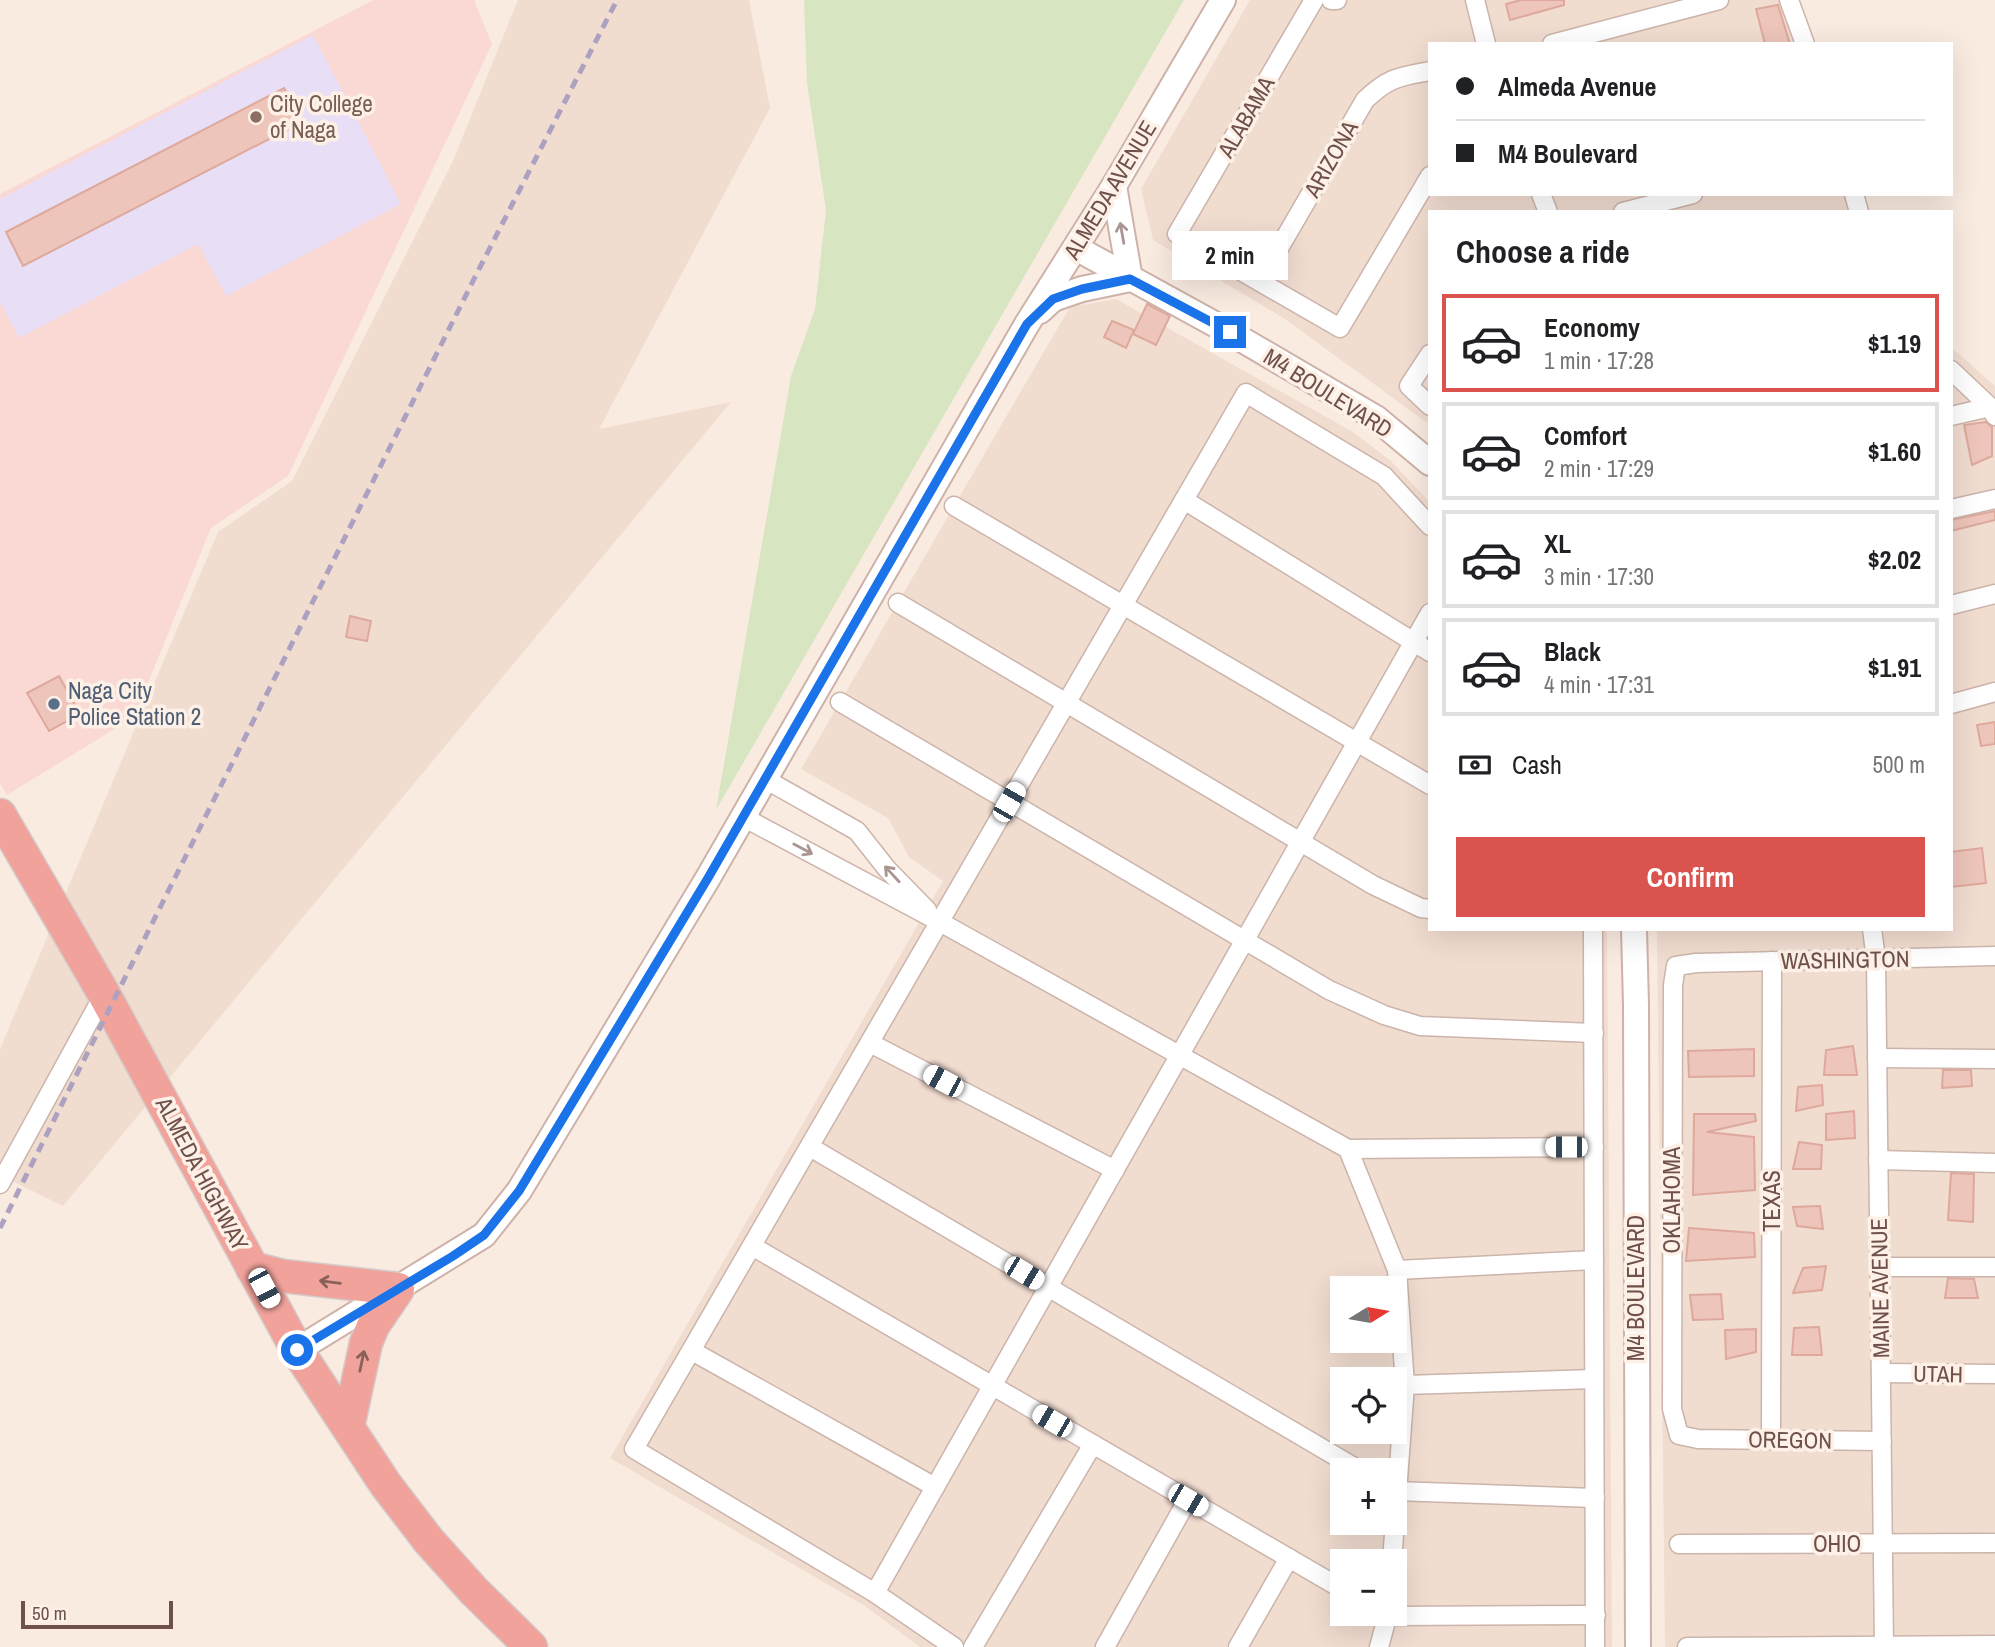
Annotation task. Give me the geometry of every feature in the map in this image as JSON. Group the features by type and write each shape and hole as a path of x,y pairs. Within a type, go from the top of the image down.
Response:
{"highway":[{"name":"ALMEDA HIGHWAY","path":"0,815 104,994 297,1350 386,1485 429,1541 474,1591 531,1647"},
{"path":"252,1268 283,1276 398,1289 373,1326 366,1343 348,1427"}],"main road":[{"name":"ALMEDA AVENUE","path":"297,1350 484,1235 519,1191 743,817 1027,324 1114,186 1223,0"},
{"path":"1027,324 1053,299 1082,289 1130,279 1114,186"},
{"name":"M4 BOULEVARD","path":"1076,248 1230,332 1376,418 1428,461"},
{"name":"M4 BOULEVARD","path":"1634,931 1638,1647"}],"street":[{"name":"ALABAMA","path":"1259,281 1177,234 1314,0"},
{"path":"1331,0 1337,0"},
{"path":"1475,0 1486,42"},
{"path":"1560,42 1718,0"},
{"path":"1789,0 1804,42"},
{"name":"ARIZONA","path":"1259,281 1365,100 1394,78 1428,71"},
{"path":"1259,281 1340,328 1428,179"},
{"path":"1631,210 1685,196"},
{"path":"1428,357 1409,386 1428,404"},
{"path":"1953,372 1992,411"},
{"path":"954,1647 875,1593 634,1449 1246,394 1384,476 1428,524"},
{"path":"1953,416 1992,411"},
{"path":"1953,509 1995,499"},
{"path":"1184,500 1428,651"},
{"path":"954,506 1428,784"},
{"path":"1953,604 1995,594"},
{"path":"898,603 1373,886 1428,909"},
{"path":"875,1593 1428,616"},
{"path":"1953,703 1995,692"},
{"path":"840,702 1329,990 1384,1015 1420,1026 1594,1033"},
{"path":"765,779 857,831 887,869 940,922"},
{"path":"743,817 940,922 1348,1149 1594,1147"},
{"path":"1593,931 1595,1647"},
{"name":"MAINE AVENUE","path":"1872,931 1876,959 1884,1646"},
{"name":"WASHINGTON","path":"1696,964 1995,956"},
{"name":"TEXAS","path":"1771,1440 1772,961"},
{"name":"OKLAHOMA","path":"1696,964 1676,966 1673,985 1672,1409 1679,1435 1698,1439"},
{"path":"0,1184 104,994"},
{"path":"870,1043 1115,1170"},
{"path":"1877,1058 1995,1059"},
{"path":"810,1147 1339,1458"},
{"path":"1348,1149 1397,1270 1404,1367"},
{"path":"1878,1160 1995,1163"},
{"path":"752,1247 1330,1582"},
{"path":"1397,1270 1594,1260"},
{"path":"1880,1266 1995,1268"},
{"path":"692,1351 935,1486"},
{"name":"UTAH","path":"1881,1373 1995,1374"},
{"path":"1407,1385 1594,1379"},
{"name":"OREGON","path":"1698,1439 1882,1441"},
{"path":"973,1647 1093,1444"},
{"path":"1407,1492 1595,1498"},
{"path":"1105,1647 1188,1500"},
{"name":"OHIO","path":"1679,1544 1995,1542"},
{"path":"1238,1647 1289,1558"},
{"path":"1407,1614 1595,1615"},
{"path":"1378,1647 1384,1626"},
{"path":"1687,1647 1995,1645"}],"shaded area":[{"path":"373,0 474,0 492,44 288,476 211,528 134,717 7,795 0,783 0,194"},
{"path":"518,0 749,0 770,108 599,429 731,402 63,1206 0,1175 0,1049 218,532 292,481 452,163"},
{"path":"1250,0 1800,0 1813,42 1428,42 1428,196 1862,196 1866,210 1428,210 1428,424 1285,319 1153,240 1141,189"},
{"name":"City College of Naga","path":"313,35 401,204 226,296 198,244 19,338 0,302 0,199"},
{"path":"1116,299 1353,432 1391,461 1428,500 1428,931 1607,931 1612,1647 920,1647 865,1606 610,1458 943,881 909,857 888,818 801,769 1070,307"},
{"path":"1953,349 1995,386 1995,1647 1665,1647 1657,931 1953,931"}],"green space":[{"path":"804,0 1184,0 716,810 791,376 815,309 826,210 807,83"}],"building":[{"path":"1521,0 1564,0 1564,5 1510,20 1506,4"},
{"path":"1778,5 1789,42 1764,42 1756,9"},
{"name":"City College of Naga","path":"284,88 302,122 23,266 6,232"},
{"path":"1147,304 1170,316 1156,345 1133,334"},
{"path":"1112,321 1134,330 1126,348 1104,337"},
{"path":"1986,422 1992,427 1992,456 1972,465 1964,425"},
{"path":"1995,511 1995,520 1953,530 1953,520"},
{"path":"350,616 371,621 367,641 346,637"},
{"name":"Naga City Police Station 2","path":"59,676 80,714 49,731 27,693"},
{"path":"1995,722 1995,744 1981,746 1977,725"},
{"path":"1982,848 1986,883 1953,887 1953,852"},
{"path":"1853,1046 1857,1075 1824,1075 1826,1050"},
{"path":"1754,1049 1754,1076 1689,1077 1688,1051"},
{"path":"1943,1070 1971,1070 1972,1086 1942,1088"},
{"path":"1822,1085 1823,1105 1796,1111 1798,1087"},
{"path":"1854,1111 1855,1138 1826,1140 1826,1114"},
{"path":"1694,1114 1755,1114 1756,1121 1707,1132 1754,1137 1755,1190 1693,1195"},
{"path":"1799,1142 1822,1145 1821,1169 1793,1169"},
{"path":"1951,1173 1974,1174 1973,1222 1948,1220"},
{"path":"1820,1206 1823,1229 1797,1226 1793,1207"},
{"path":"1689,1228 1754,1233 1755,1257 1686,1261"},
{"path":"1826,1266 1822,1290 1793,1293 1803,1268"},
{"path":"1948,1278 1974,1279 1978,1298 1945,1298"},
{"path":"1721,1294 1723,1319 1693,1320 1690,1295"},
{"path":"1819,1327 1822,1355 1792,1355 1794,1328"},
{"path":"1756,1329 1756,1352 1726,1359 1725,1330"}],"railway":[{"path":"0,1228 476,275 617,0"}],"place":[{"name":"City College of Naga","path":"256,117"},
{"name":"Naga City Police Station 2","path":"54,704"}],"route":[{"path":"297,1350 484,1235 519,1191 708,878 1027,324 1053,299 1082,289 1130,279 1230,332"}]}
